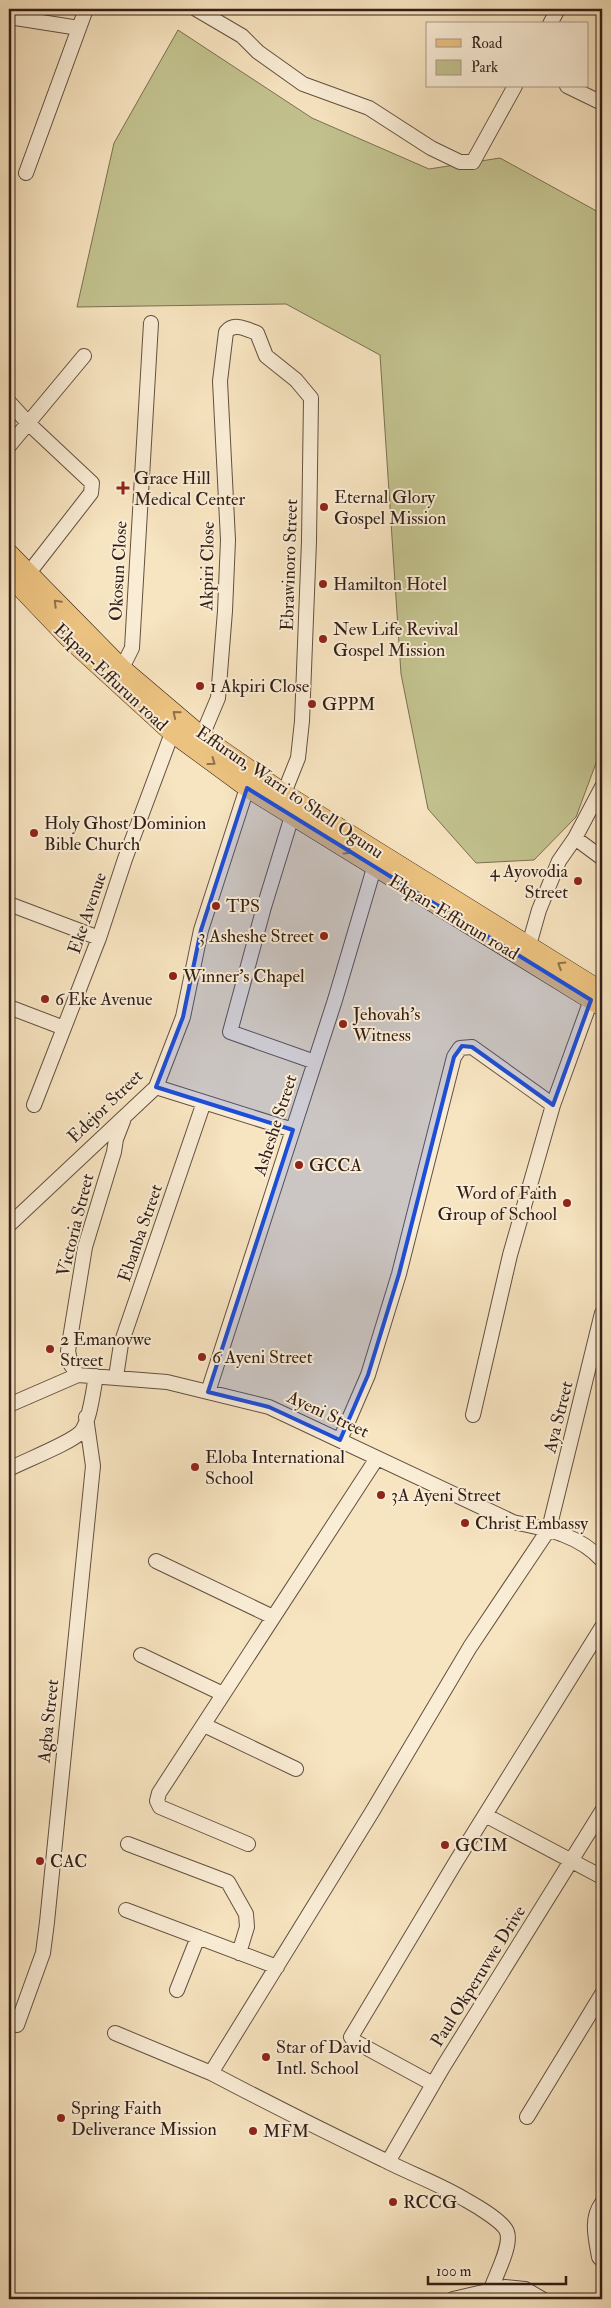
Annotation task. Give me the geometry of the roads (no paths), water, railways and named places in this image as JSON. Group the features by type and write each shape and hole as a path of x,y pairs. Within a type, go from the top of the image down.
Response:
{"main road":[{"name":"Effurun, Warri to Shell Ogunu","path":"9,553 122,668 202,736 284,793 529,945 599,999"},
{"name":"Ekpan-Effurun road","path":"9,576 68,638 172,733 247,788 374,868 599,999"}],"street":[{"path":"26,173 86,9"},
{"path":"196,9 242,36 258,52 303,84 369,108 431,148 460,162 473,162 513,88"},
{"path":"551,22 558,9"},
{"path":"9,18 79,28"},
{"path":"571,88 602,103"},
{"name":"Okosun Close","path":"122,668 132,648 150,323"},
{"name":"Akpiri Close","path":"202,736 218,698 225,611 228,540 220,381 226,332 236,326 257,333 266,356"},
{"path":"9,446 84,356"},
{"name":"Ebrawinoro Street","path":"266,356 296,380 311,398 309,551 302,721 298,758 284,793"},
{"path":"9,402 28,423 92,483 91,493 28,574"},
{"name":"Eke Avenue","path":"34,1105 99,938 125,859 172,733"},
{"path":"529,945 559,861 575,838 602,787"},
{"name":"Edejor Street","path":"9,1225 156,1087 183,1017 201,930 247,788"},
{"path":"292,816 264,907 230,1032 315,1062"},
{"path":"575,838 602,858"},
{"name":"Asheshe Street","path":"208,1392 315,1062 374,868"},
{"path":"9,904 99,938"},
{"path":"473,1416 510,1255 553,1105 599,999"},
{"path":"9,1007 64,1028"},
{"path":"340,1440 368,1375 399,1274 454,1057 460,1048 472,1047 553,1105"},
{"path":"156,1087 293,1130"},
{"name":"Ebanba Street","path":"116,1377 121,1344 204,1102"},
{"name":"Victoria Street","path":"78,1375 71,1365 68,1351 85,1247 114,1152 116,1139 126,1114"},
{"name":"Aya Street","path":"211,2073 277,1968 470,1646 548,1529 598,1348 602,1313"},
{"path":"9,1405 78,1375"},
{"name":"Ayeni Street","path":"78,1375 168,1382 269,1407 513,1522 548,1529"},
{"path":"9,1469 72,1439 81,1432 96,1376"},
{"name":"Agba Street","path":"17,2025 43,1953 47,1922 93,1466 86,1417"},
{"path":"248,1844 160,1807 157,1801 159,1793 377,1458"},
{"path":"548,1529 576,1539 594,1550 602,1560"},
{"path":"156,1561 273,1617"},
{"path":"433,2084 354,2041 351,2037 602,1626"},
{"path":"141,1655 223,1694"},
{"path":"204,1724 296,1769"},
{"name":"Paul Okperuvwe Drive","path":"388,2162 433,2084 602,1811"},
{"path":"485,1815 602,1877"},
{"path":"128,1844 228,1882 246,1914 247,1927 239,1953"},
{"path":"126,1910 277,1968"},
{"path":"177,1990 198,1937"},
{"path":"527,2117 602,1994"},
{"path":"114,2034 211,2073 464,2198 506,2229 509,2238 508,2249 497,2269 490,2292"},
{"path":"602,2203 598,2209 594,2230 599,2257 602,2260"},
{"path":"453,2299 505,2287 525,2289 542,2299"}],"place":[{"name":"Grace Hill Medical Center","path":"123,488"},
{"name":"Eternal Glory Gospel Mission","path":"324,507"},
{"name":"Hamilton Hotel","path":"323,584"},
{"name":"New Life Revival Gospel Mission","path":"323,639"},
{"name":"1 Akpiri Close","path":"200,686"},
{"name":"GPPM","path":"312,704"},
{"name":"Holy Ghost Dominion Bible Church","path":"34,833"},
{"name":"4 Ayovodia Street","path":"578,881"},
{"name":"TPS","path":"216,906"},
{"name":"3 Asheshe Street","path":"324,936"},
{"name":"Winner's Chapel","path":"173,976"},
{"name":"6 Eke Avenue","path":"45,999"},
{"name":"Jehovah's Witness","path":"343,1024"},
{"name":"GCCA","path":"299,1165"},
{"name":"Word of Faith Group of School","path":"567,1203"},
{"name":"2 Emanovwe Street","path":"50,1349"},
{"name":"6 Ayeni Street","path":"202,1357"},
{"name":"Eloba International School","path":"195,1467"},
{"name":"3A Ayeni Street","path":"381,1495"},
{"name":"Christ Embassy","path":"465,1523"},
{"name":"GCIM","path":"445,1845"},
{"name":"CAC","path":"40,1861"},
{"name":"Star of David Intl. School","path":"266,2057"},
{"name":"Spring Faith Deliverance Mission","path":"61,2118"},
{"name":"MFM","path":"253,2131"},
{"name":"RCCG","path":"393,2202"}]}
